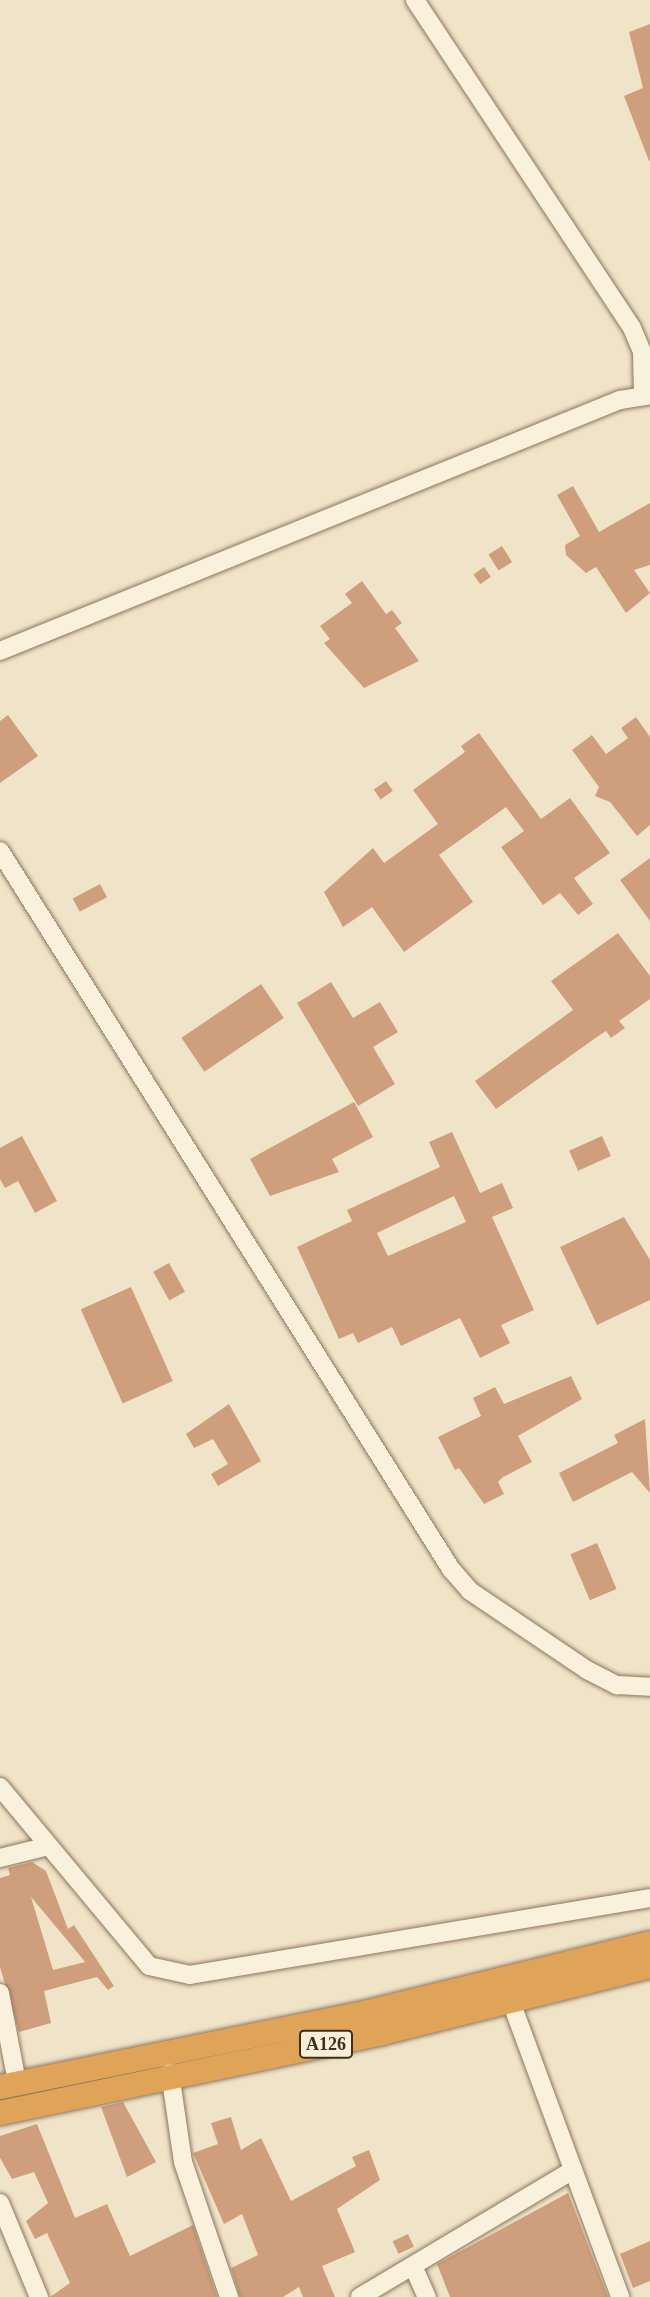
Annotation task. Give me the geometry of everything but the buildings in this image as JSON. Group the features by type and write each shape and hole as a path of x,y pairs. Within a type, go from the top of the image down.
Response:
{"highway":[{"name":"A126","path":"9,2085 368,2012 650,1943"},
{"name":"A126","path":"0,2113 170,2073 349,2040 650,1966"}],"street":[{"path":"0,651 646,395 642,352 632,328 415,0"},
{"path":"0,851 451,1569 470,1591 587,1670 617,1685 650,1687"},
{"path":"0,1787 149,1966 190,1975 650,1898"},
{"path":"0,1858 49,1846"},
{"path":"0,1993 9,2085"},
{"path":"510,1999 620,2297"},
{"path":"170,2073 183,2162 229,2297"},
{"path":"360,2297 573,2170"},
{"path":"0,2203 39,2297"},
{"path":"413,2266 427,2297"}]}
